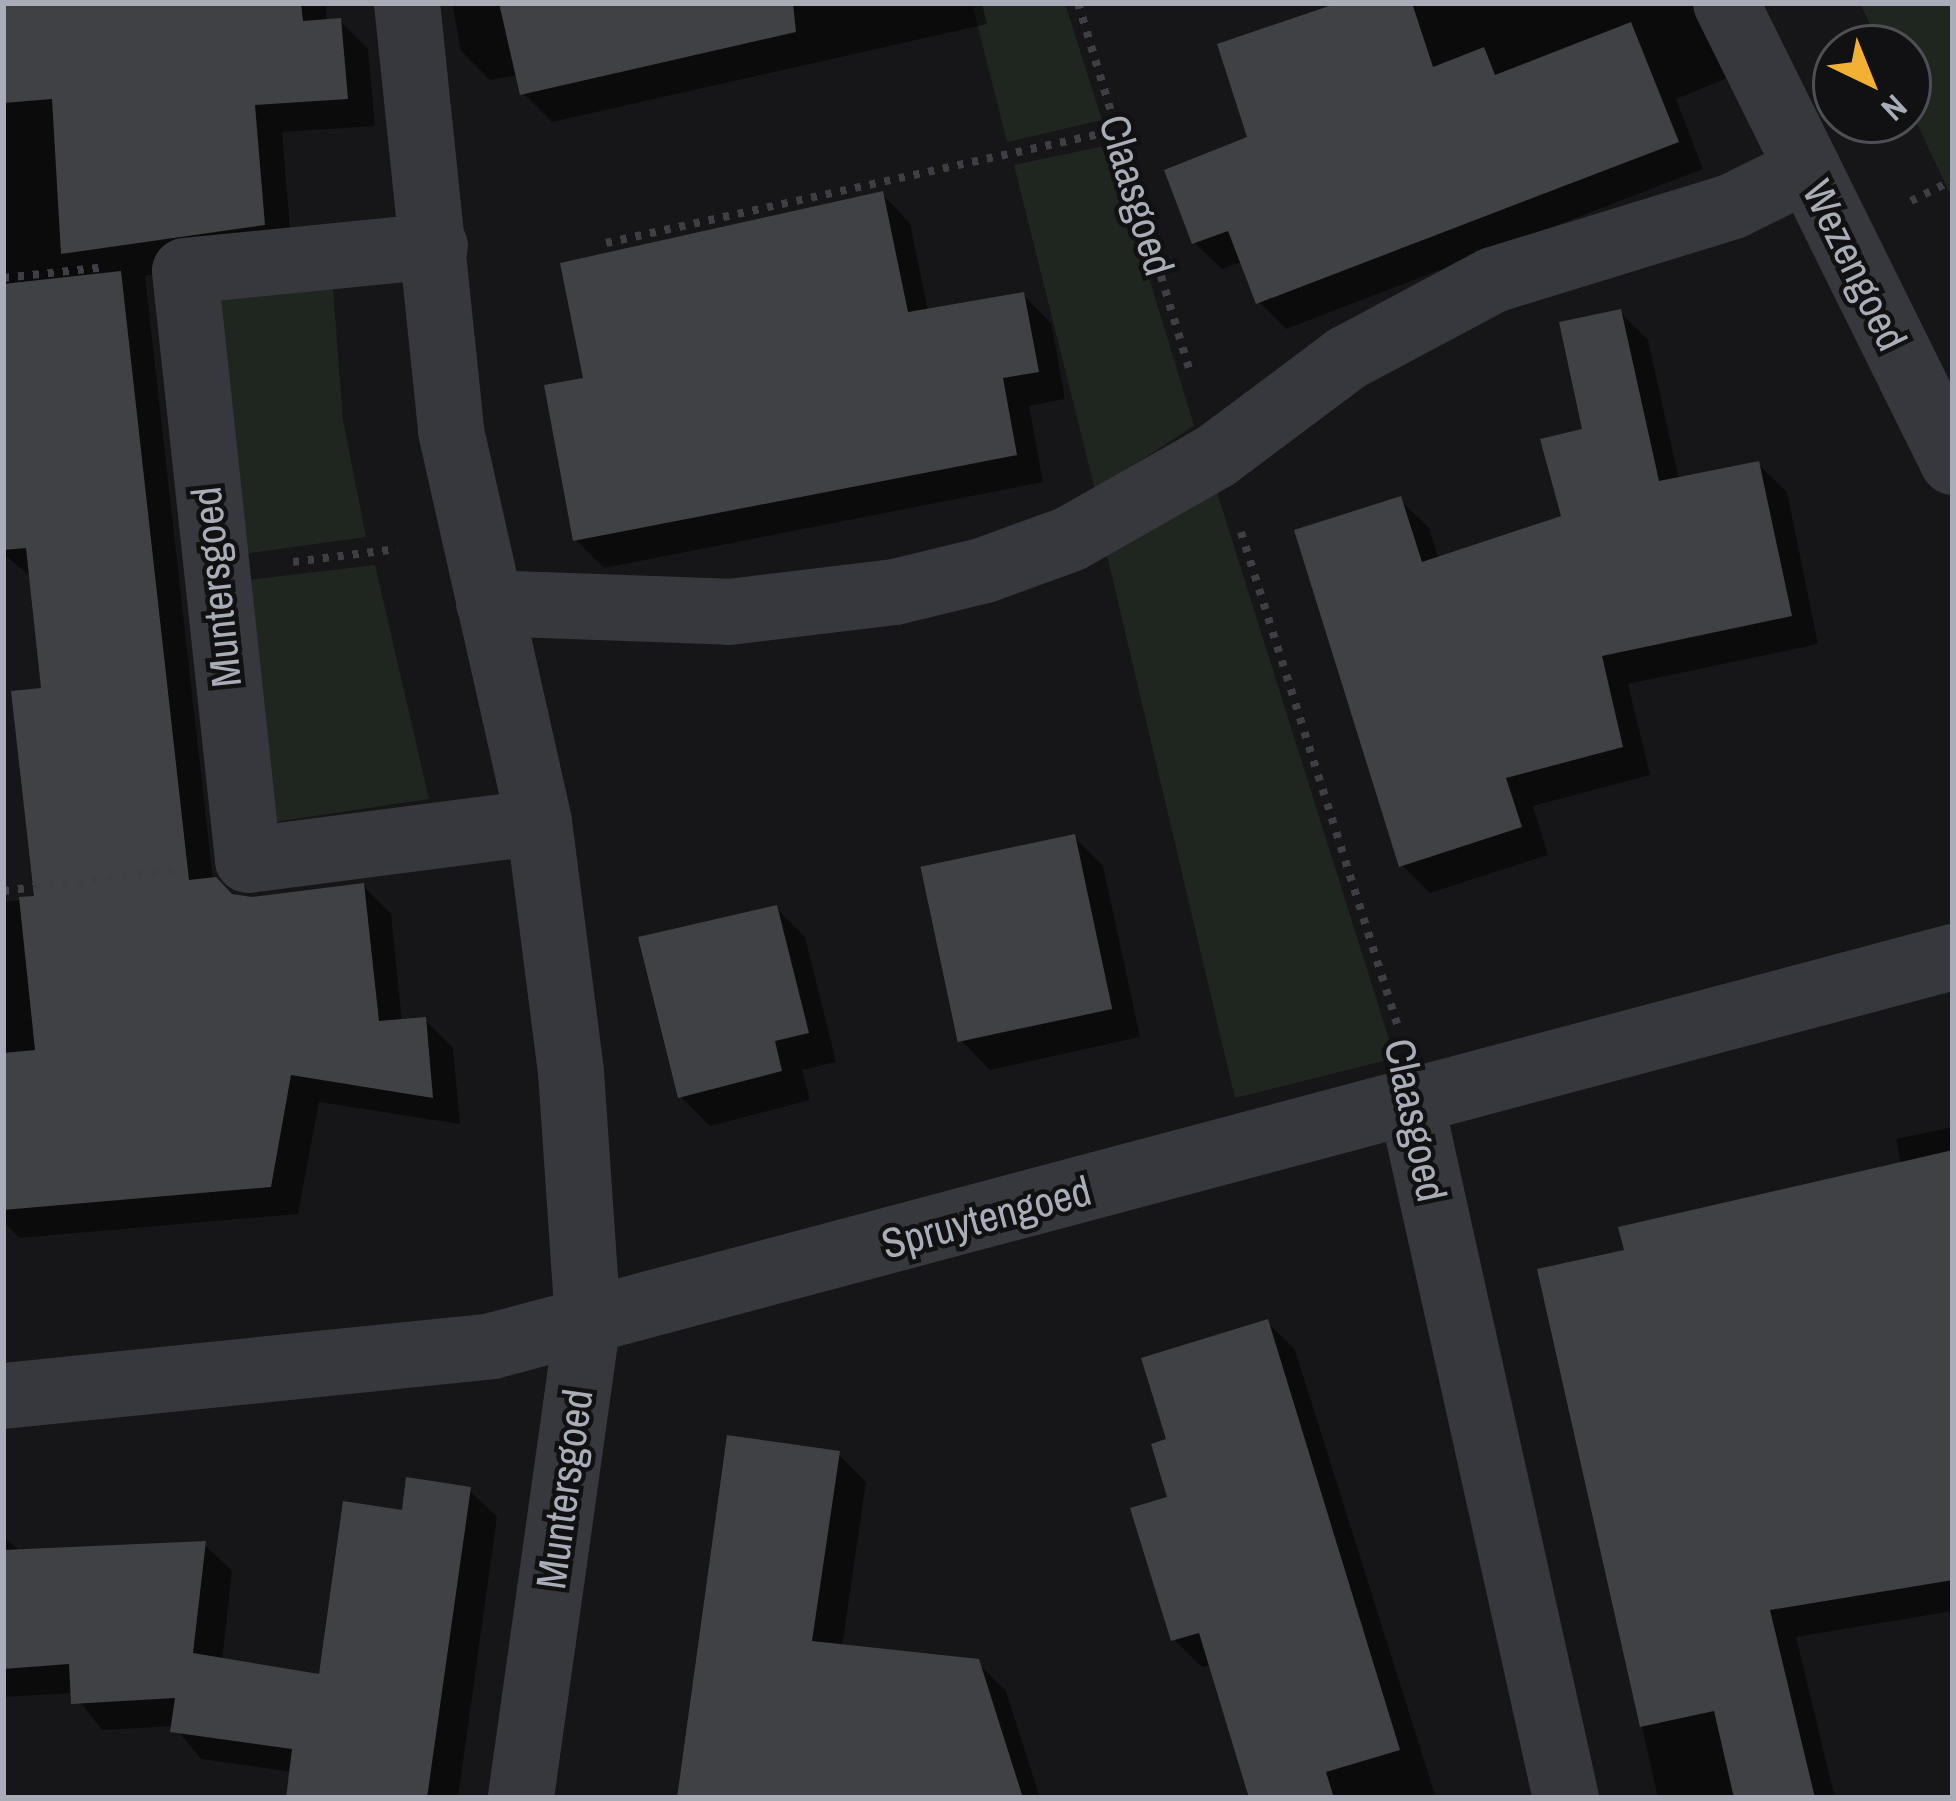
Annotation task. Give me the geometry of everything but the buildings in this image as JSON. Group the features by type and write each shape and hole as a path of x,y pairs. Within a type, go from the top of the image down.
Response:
{"street":[{"name":"Muntersgoed","path":"407,3 451,431 539,822 571,1072 589,1321 520,1798"},
{"name":"Wezengoed","path":"1726,3 1953,462"},
{"path":"490,603 729,612 895,592 1070,539 1216,456 1346,358 1493,280 1733,206 1808,169"},
{"path":"185,271 435,246"},
{"name":"Muntersgoed","path":"185,271 213,572 248,860"},
{"path":"248,860 539,822"},
{"name":"Spruytengoed","path":"3,1396 492,1346 1412,1107 1953,957"},
{"name":"Claasgoed","path":"1412,1107 1566,1798"}],"path":[{"name":"Claasgoed","path":"1078,3 1406,1052 1412,1107"},
{"path":"606,243 1117,130"},
{"path":"3,278 136,263 185,271"},
{"path":"213,572 476,538"},
{"path":"3,891 248,860"}],"shaded area":[{"path":"972,3 1065,3 1102,120 1007,142"},
{"path":"1860,3 1953,3 1953,200 1926,144 1932,144 1932,24 1870,24"},
{"path":"1109,145 1194,426 1095,490 1014,165"},
{"path":"333,289 343,420 366,537 221,557 193,301"},
{"path":"1216,489 1395,1058 1235,1098 1106,551"},
{"path":"375,565 429,799 254,825 223,583"}]}
